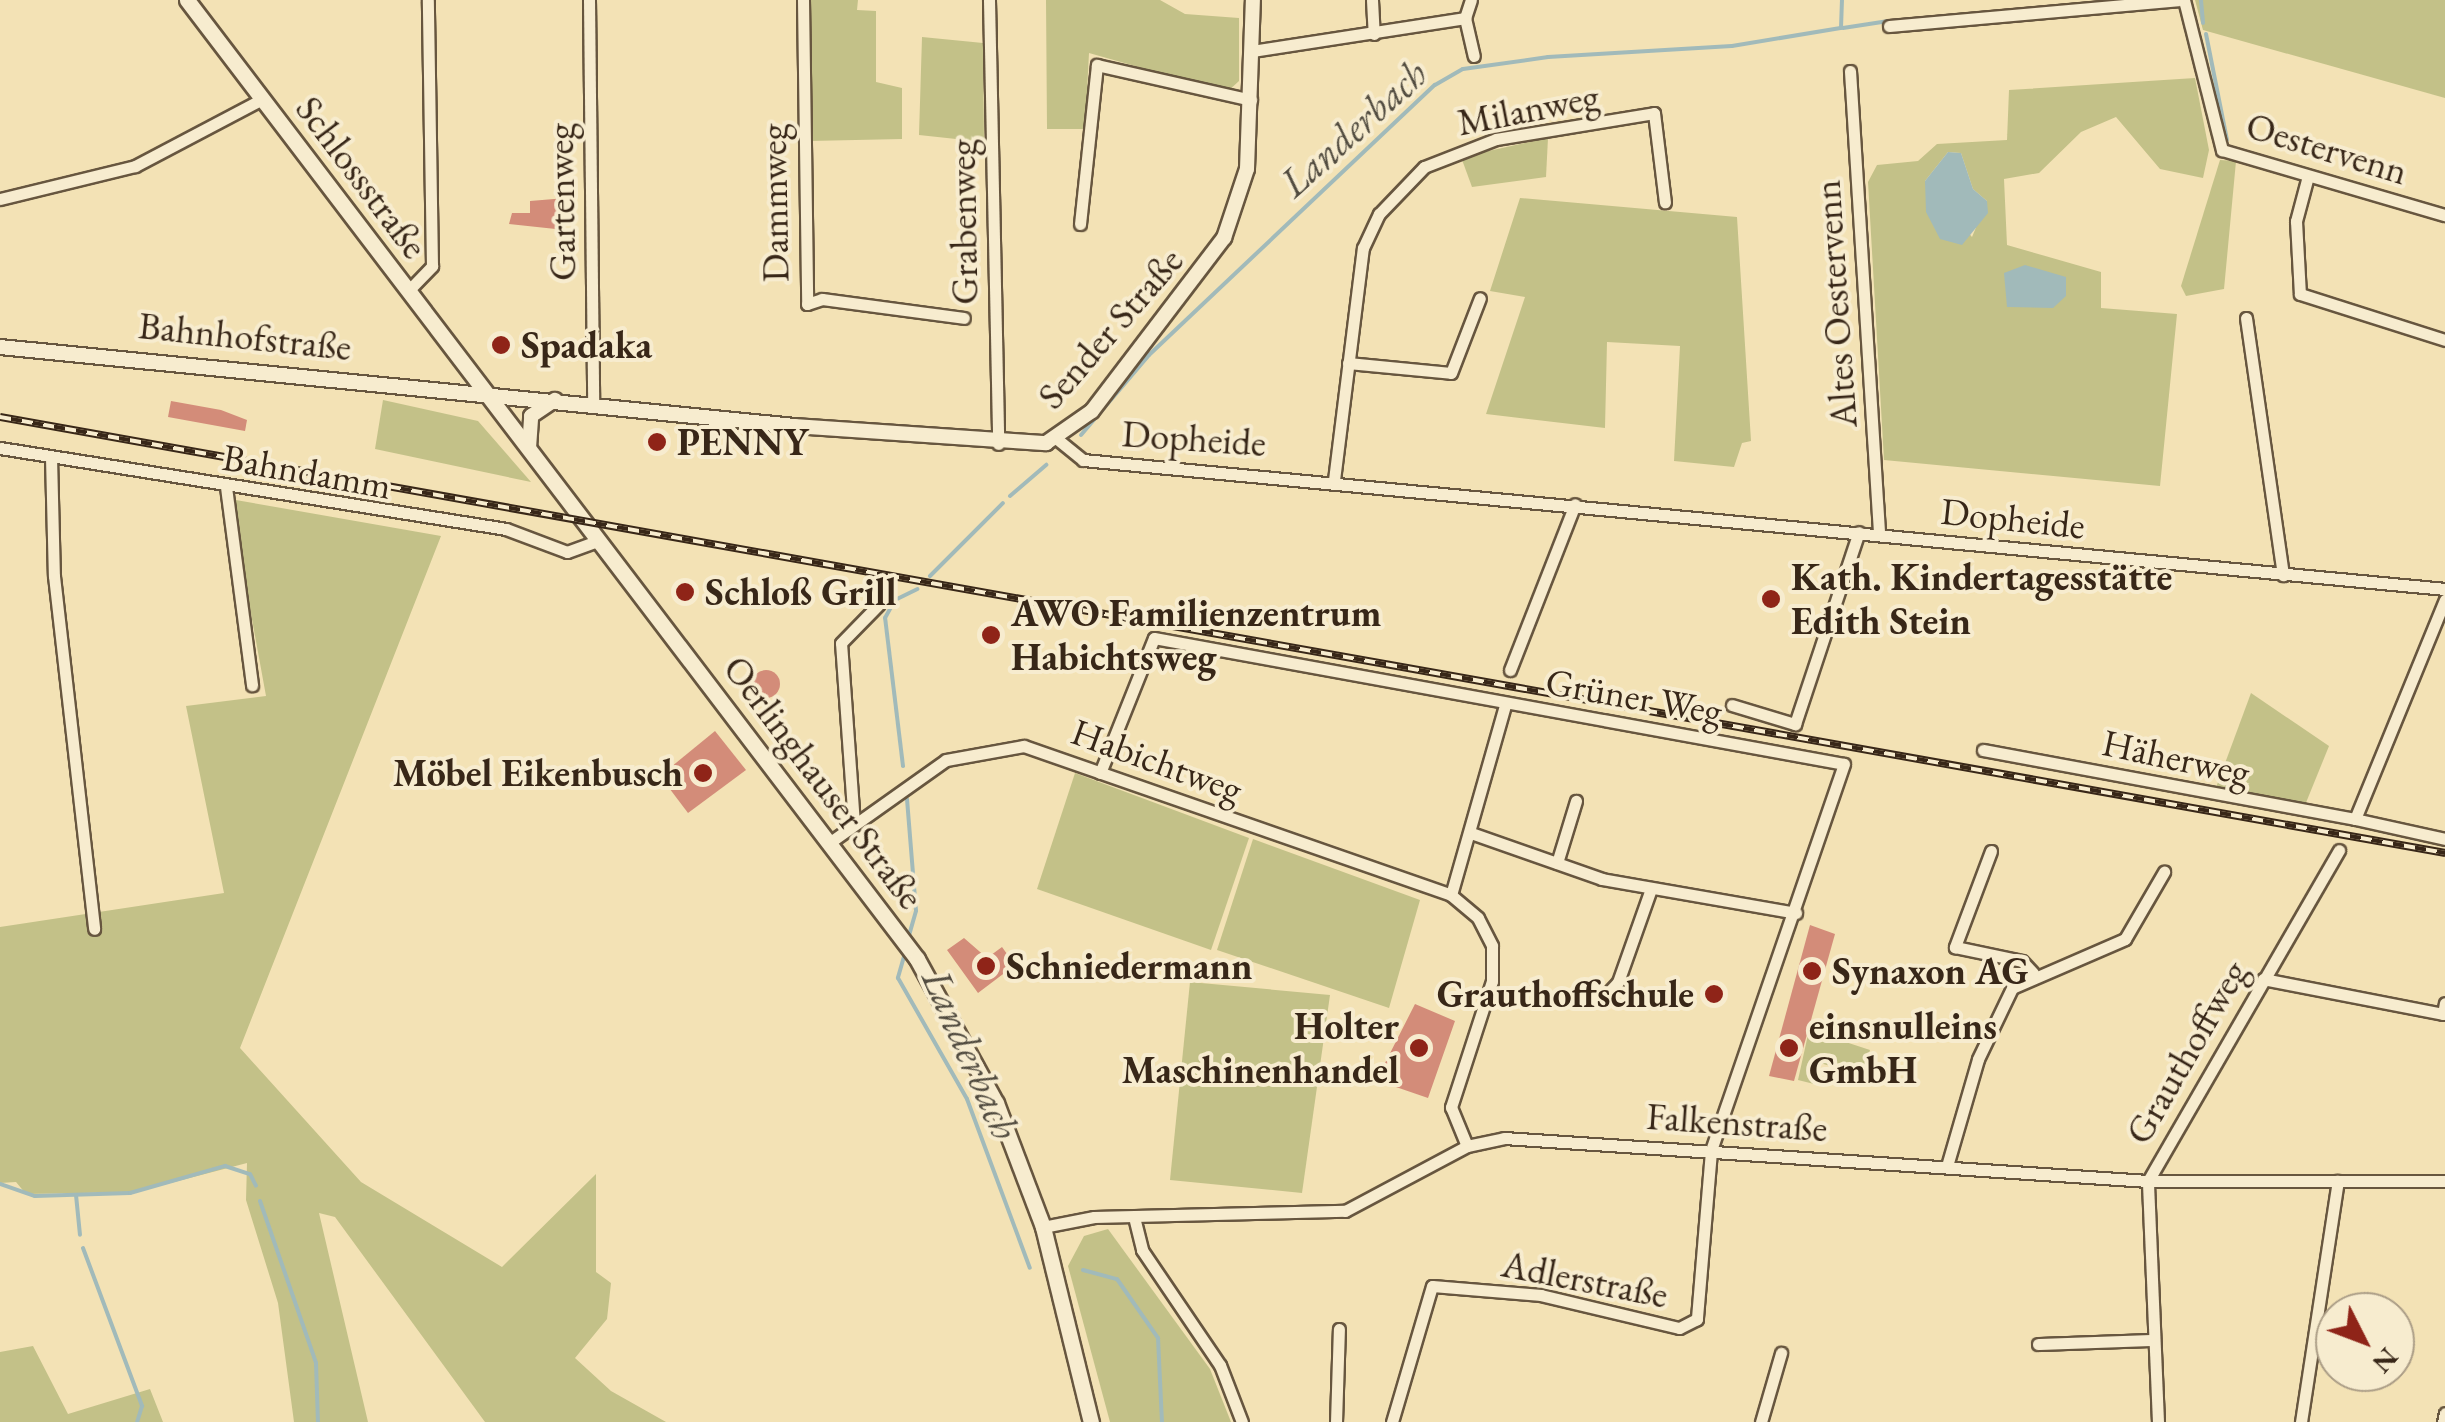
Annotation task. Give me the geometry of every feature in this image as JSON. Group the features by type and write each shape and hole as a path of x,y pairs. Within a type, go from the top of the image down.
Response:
{"main road":[{"name":"Schlossstraße","path":"186,0 484,394"},
{"name":"Oerlinghauser Straße","path":"484,394 917,958 996,1103 1043,1227 1091,1422"}],"street":[{"path":"408,291 432,266 428,0"},
{"name":"Gartenweg","path":"588,0 593,404"},
{"name":"Dammweg","path":"804,0 806,304 822,298 964,318"},
{"name":"Grabenweg","path":"989,0 998,444"},
{"name":"Sender Straße","path":"484,394 998,444 1058,439 1092,411 1216,252 1247,169 1253,0"},
{"path":"1372,0 1374,34"},
{"path":"1471,0 1465,18 1474,56"},
{"name":"Oestervenn","path":"1889,26 2181,0 2222,150 2445,215"},
{"path":"1252,50 1465,18"},
{"path":"1080,224 1097,65 1251,100"},
{"name":"Altes Oestervenn","path":"1850,71 1879,534"},
{"path":"0,199 134,166 262,99"},
{"name":"Milanweg","path":"1334,480 1354,284 1370,229 1396,191 1449,153 1654,114 1665,202"},
{"path":"2308,176 2296,221 2300,294 2445,340"},
{"path":"1348,363 1451,373 1480,298"},
{"path":"2246,318 2283,574"},
{"name":"Bahnhofstraße","path":"0,347 484,394"},
{"path":"530,454 528,423 555,400"},
{"name":"Dopheide","path":"1058,439 1072,458 2445,589"},
{"name":"Bahndamm","path":"0,448 506,529 568,552 598,541"},
{"path":"51,457 54,576 94,929"},
{"path":"226,487 252,685"},
{"path":"1510,670 1575,504"},
{"path":"1732,706 1795,724 1859,532"},
{"path":"2356,819 2445,600"},
{"path":"854,824 842,643 879,604"},
{"name":"Grüner Weg","path":"1100,773 1154,638 1505,706 1844,764 1796,913 1710,1151"},
{"path":"1451,895 1472,833 1505,706"},
{"name":"Habichtweg","path":"830,842 920,776 978,750 1039,749 1451,895 1478,918 1492,946 1492,981 1451,1107 1467,1146"},
{"name":"Häherweg","path":"1982,750 2445,839"},
{"path":"1558,864 1576,801"},
{"path":"1472,833 1558,864 1651,889 1796,913"},
{"name":"Grauthoffweg","path":"2158,1422 2148,1181 2339,850"},
{"path":"1990,851 1955,947 2022,962 2033,973"},
{"path":"1947,1166 1997,1010 2033,973 2124,939 2164,872"},
{"path":"1606,994 1618,982 1651,889"},
{"path":"2263,978 2443,1014 2445,1003"},
{"name":"Falkenstraße","path":"1043,1227 1094,1217 1135,1222 1345,1211 1467,1146 1504,1138 2148,1181 2445,1181"},
{"name":"Adlerstraße","path":"1392,1422 1432,1286 1541,1295 1692,1326 1710,1151"},
{"path":"2301,1422 2338,1182"},
{"path":"1135,1222 1142,1250 1220,1366 1242,1422"},
{"path":"1336,1422 1339,1329"},
{"path":"2038,1344 2152,1340"},
{"path":"1761,1422 1781,1353"},
{"path":"2443,1422 2445,1413"}],"shaded area":[{"path":"810,0 858,0 857,10 876,11 876,82 902,88 902,139 809,141"},
{"path":"1046,0 1160,0 1185,14 1239,18 1239,81 1227,92 1089,53 1085,129 1047,129"},
{"path":"2195,0 2445,0 2445,98 2203,30"},
{"path":"922,37 983,43 984,142 919,135"},
{"path":"2195,78 2209,150 2203,178 2160,169 2116,117 2081,132 2039,173 2004,179 2007,245 2101,272 2101,308 2177,314 2160,486 1884,460 1868,182 1877,165 1918,161 1937,144 2007,140 2009,90","holes":["1948,152 1961,153 1973,189 1987,201 1972,237 1925,181"]},
{"path":"1548,138 1546,177 1472,187 1461,157"},
{"path":"2220,160 2236,161 2224,289 2186,296 2181,286"},
{"path":"1520,198 1737,217 1751,441 1742,443 1734,467 1674,461 1680,346 1607,342 1605,428 1486,414 1525,297 1490,291"},
{"path":"383,400 478,421 531,482 375,449"},
{"path":"230,499 441,536 240,1048 361,1182 502,1267 596,1174 596,1272 611,1283 607,1319 575,1358 611,1391 666,1422 485,1422 335,1217 319,1213 368,1422 294,1422 278,1303 246,1200 247,1163 136,1192 26,1194 16,1182 0,1183 0,927 224,893 186,706 266,696"},
{"path":"2251,693 2329,746 2303,810 2214,793"},
{"path":"1075,773 1249,838 1211,950 1037,889"},
{"path":"1253,839 1420,900 1389,1008 1217,950"},
{"path":"1190,982 1330,995 1302,1193 1170,1180"},
{"path":"1809,1030 1870,1050 1862,1075 1820,1063 1814,1084 1798,1080"},
{"path":"1108,1229 1210,1369 1231,1422 1110,1422 1068,1266 1084,1236"},
{"path":"33,1346 68,1414 150,1389 163,1422 0,1422 0,1352"}],"water":[{"path":"1948,152 1961,153 1973,189 1987,201 1988,213 1962,245 1940,239 1926,212 1925,181"},
{"path":"2025,265 2066,277 2066,296 2053,308 2007,307 2004,273"}],"building":[{"path":"566,198 565,230 509,224 512,213 530,213 530,201"},
{"path":"171,401 221,410 247,420 245,431 168,417"},
{"path":"766,670 776,674 780,684 776,694 766,698 756,694 752,684 756,674"},
{"name":"Möbel Eikenbusch","path":"715,731 746,770 688,813 660,776"},
{"path":"1810,925 1835,934 1794,1081 1769,1076"},
{"name":"Schniedermann","path":"964,938 987,958 1002,947 1015,965 978,993 947,950"},
{"name":"Holter Maschinenhandel","path":"1415,1004 1455,1021 1428,1098 1396,1087 1401,1078 1382,1069"}],"waterway":[{"name":"Landerbach","path":"1081,435 1149,355 1435,85 1463,69 1548,57 1732,46 1841,28 1842,0"},
{"path":"2201,0 2203,23"},
{"path":"1843,28 1888,21"},
{"path":"2206,34 2227,140"},
{"name":"Landerbach","path":"1010,496 1046,465"},
{"name":"Landerbach","path":"930,576 1003,503"},
{"name":"Landerbach","path":"903,766 885,618 895,600 918,589"},
{"name":"Landerbach","path":"907,799 916,911 908,939"},
{"name":"Landerbach","path":"905,953 898,978 967,1099 1030,1268"},
{"path":"0,1184 35,1196 130,1193 225,1166 250,1174 256,1186"},
{"path":"76,1195 80,1235"},
{"path":"260,1201 316,1363 318,1422"},
{"path":"83,1248 142,1406 137,1422"},
{"name":"Landerbach","path":"1083,1270 1117,1279 1158,1338 1162,1422"}],"railway":[{"path":"0,417 2445,853"}],"place":[{"name":"Spadaka","path":"501,345"},
{"name":"PENNY","path":"657,442"},
{"name":"Schloß Grill","path":"685,592"},
{"name":"Kath. Kindertagesstätte Edith Stein","path":"1771,599"},
{"name":"AWO Familienzentrum Habichtsweg","path":"991,635"},
{"name":"Möbel Eikenbusch","path":"703,773"},
{"name":"Schniedermann","path":"986,966"},
{"name":"Synaxon AG","path":"1812,971"},
{"name":"Grauthoffschule","path":"1714,994"},
{"name":"Holter Maschinenhandel","path":"1419,1048"},
{"name":"einsnulleins GmbH","path":"1789,1048"}]}
